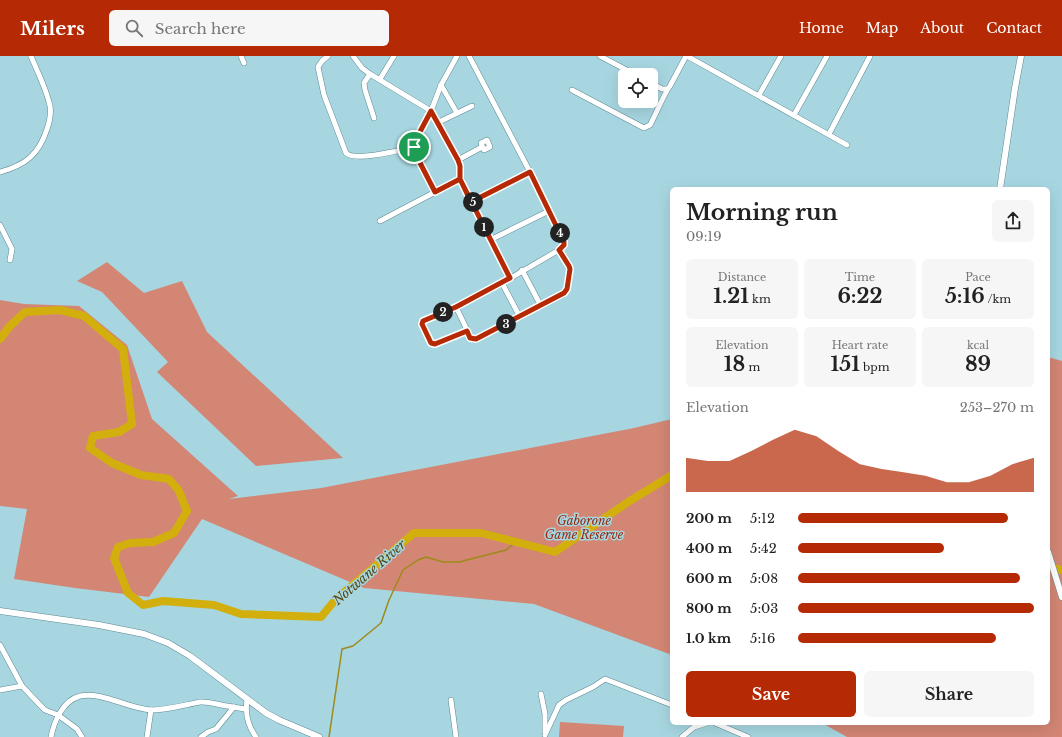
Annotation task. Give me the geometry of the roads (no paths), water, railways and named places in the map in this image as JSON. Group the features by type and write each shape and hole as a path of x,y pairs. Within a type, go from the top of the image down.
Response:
{"street":[{"path":"0,172 19,166 35,152 41,144 48,125 51,113 50,103 31,56"},
{"path":"241,56 244,63"},
{"path":"328,56 322,61 318,68 324,95 346,153 351,156 373,155 414,147"},
{"path":"353,56 362,68 370,74 431,111 458,160 460,166 460,179 510,278"},
{"path":"380,79 394,56"},
{"path":"435,192 416,155 414,143 431,111 441,85 457,56"},
{"path":"467,331 435,344 430,342 422,324 423,321 456,307 502,283 522,270 559,250 564,245 564,242 530,172 469,56"},
{"path":"600,56 623,68"},
{"path":"572,90 645,128 650,125 666,95 667,89 687,56 847,145"},
{"path":"759,95 781,56"},
{"path":"794,115 827,56"},
{"path":"829,134 870,56"},
{"path":"1000,187 1021,56"},
{"path":"370,74 364,83 374,118"},
{"path":"441,85 458,113"},
{"path":"658,87 667,89"},
{"path":"437,123 472,106"},
{"path":"458,160 482,147"},
{"path":"471,202 530,172"},
{"path":"380,221 460,179"},
{"path":"490,240 549,211"},
{"path":"0,225 12,249 10,260"},
{"path":"456,307 470,338 474,340 562,295 567,289 570,272 569,266 559,250"},
{"path":"522,270 540,306"},
{"path":"502,283 520,317"},
{"path":"1050,560 1062,597"},
{"path":"0,611 99,624 144,634 168,643 190,656 247,700 279,720 319,737"},
{"path":"0,645 22,686 45,710 58,715 77,729 82,737"},
{"path":"545,736 559,705 605,679 670,704"},
{"path":"0,690 22,686"},
{"path":"541,694 545,714 545,736"},
{"path":"51,737 58,715 67,704 76,698 89,695 151,710 207,702 245,709"},
{"path":"247,700 245,709 250,726 256,737"},
{"path":"452,700 456,737"},
{"path":"201,737 216,729 234,707"},
{"path":"147,737 151,710"},
{"path":"682,737 694,728 702,725"},
{"path":"720,725 748,737"}],"waterway":[{"name":"Notwane River","path":"0,339 9,327 25,312 60,310 84,316 123,349 132,424 119,432 93,436 90,448 112,463 141,475 169,479 179,491 187,511 174,533 153,542 130,543 118,547 114,558 128,593 143,605 163,601 214,605 241,614 321,617 336,599 414,533 481,533 555,552 628,502 670,476"},
{"path":"329,737 342,649 353,646 381,623 389,600 403,570 418,560 426,557 443,562 459,562 506,550 516,542"},
{"name":"Notwane River","path":"1050,567 1062,570"}],"park label":[{"name":"Gaborone Game Reserve","path":"584,528"}]}
